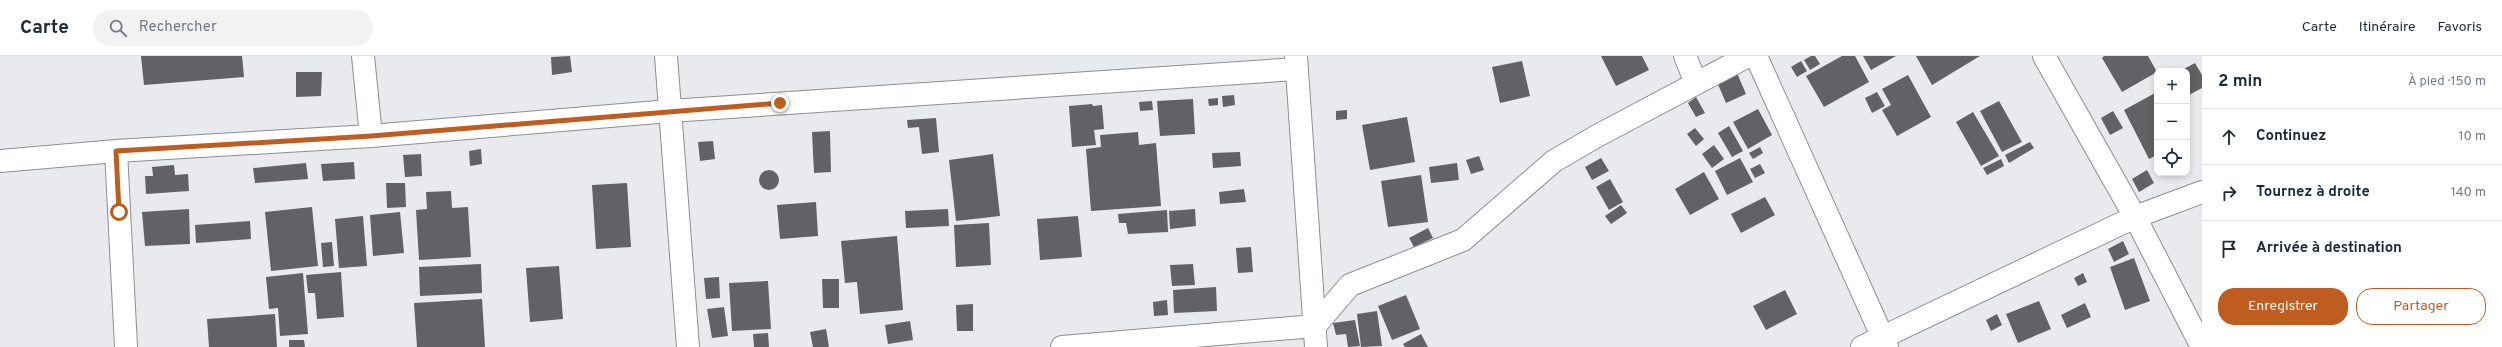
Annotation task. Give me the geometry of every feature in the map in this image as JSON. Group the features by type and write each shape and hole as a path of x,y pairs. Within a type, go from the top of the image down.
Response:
{"street":[{"path":"363,56 371,136"},
{"path":"666,56 688,347"},
{"path":"1685,56 1696,83"},
{"path":"1316,337 1350,285 1463,240 1554,161 1597,136 1748,56"},
{"path":"1756,56 1885,342"},
{"path":"2044,56 2135,217 2202,347"},
{"path":"0,161 116,151 371,136 670,110 1297,63 1316,337"},
{"path":"116,151 126,347"},
{"path":"1862,347 1885,342 2135,217 2202,192"},
{"path":"1062,347 1316,337"}],"building":[{"path":"141,56 242,56 244,77 144,85"},
{"path":"570,56 572,72 552,75 551,57"},
{"path":"1601,56 1642,56 1649,70 1616,86"},
{"path":"1811,56 1815,56 1820,64 1810,70 1804,60"},
{"path":"1842,56 1855,56 1869,82 1824,107 1806,76"},
{"path":"1863,56 1896,56 1871,70"},
{"path":"1916,56 1980,56 1932,85"},
{"path":"2104,56 2148,56 2155,68 2154,74 2122,92 2102,58"},
{"path":"1522,61 1530,96 1500,103 1492,67"},
{"path":"1801,61 1807,71 1797,77 1791,67"},
{"path":"2195,63 2202,75 2202,88 2190,94 2190,68 2186,68"},
{"path":"296,72 322,72 321,96 296,97"},
{"path":"1737,73 1746,94 1726,103 1717,82"},
{"path":"1908,75 1931,117 1897,136 1882,110 1891,105 1882,89"},
{"path":"1877,92 1885,106 1872,113 1865,98"},
{"path":"2154,94 2154,156 2149,159 2124,110"},
{"path":"1234,95 1235,105 1223,107 1222,96"},
{"path":"1696,97 1705,113 1696,117 1688,103"},
{"path":"1218,98 1218,105 1209,106 1208,99"},
{"path":"1193,99 1195,134 1160,136 1157,101"},
{"path":"1152,101 1153,110 1140,111 1139,102"},
{"path":"1999,101 2022,142 2002,152 1980,111"},
{"path":"1092,104 1093,106 1102,105 1104,129 1094,130 1096,145 1072,147 1069,106"},
{"path":"1758,109 1772,135 1748,149 1733,122"},
{"path":"1347,110 1347,119 1336,120 1336,111"},
{"path":"2113,111 2123,128 2110,135 2101,118"},
{"path":"1973,112 1999,156 1981,166 1956,122"},
{"path":"1407,117 1415,162 1370,170 1362,125"},
{"path":"936,118 939,152 922,154 919,127 908,128 907,120"},
{"path":"1729,126 1743,151 1732,157 1718,133"},
{"path":"1695,128 1704,139 1696,146 1687,134"},
{"path":"830,131 831,172 814,173 812,132"},
{"path":"1138,132 1139,145 1156,143 1161,206 1091,211 1086,149 1101,147 1100,135"},
{"path":"713,141 715,159 700,161 698,142"},
{"path":"2030,142 2034,148 2009,163 2005,155"},
{"path":"1714,145 1724,159 1712,168 1702,154"},
{"path":"1760,147 1763,153 1753,159 1749,153"},
{"path":"481,149 482,164 470,166 469,151"},
{"path":"1240,152 1241,166 1213,168 1212,153"},
{"path":"421,154 422,176 405,177 403,155"},
{"path":"993,154 1000,216 956,221 949,160"},
{"path":"1479,156 1484,170 1471,174 1466,160"},
{"path":"1601,158 1609,171 1592,180 1585,167"},
{"path":"1740,158 1753,182 1727,195 1715,171"},
{"path":"2001,159 2004,166 1987,175 1983,168"},
{"path":"354,162 355,179 323,181 321,164"},
{"path":"306,163 308,179 255,183 253,168"},
{"path":"1457,163 1459,180 1431,183 1429,167"},
{"path":"1760,164 1765,173 1755,178 1750,169"},
{"path":"174,165 175,175 188,174 189,191 146,194 145,176 153,176 152,167"},
{"path":"769,170 776,173 779,180 776,187 769,190 762,187 759,180 762,173"},
{"path":"2147,170 2154,183 2139,192 2132,179"},
{"path":"1704,172 1719,199 1690,215 1675,189"},
{"path":"1421,175 1428,222 1388,227 1381,181"},
{"path":"1610,179 1623,202 1609,210 1596,187"},
{"path":"386,183 405,183 406,207 387,208"},
{"path":"627,183 631,247 596,249 592,185"},
{"path":"1244,189 1246,202 1220,204 1219,192"},
{"path":"451,191 452,208 468,207 471,257 419,260 416,210 427,209 426,192"},
{"path":"1765,197 1775,215 1741,233 1731,214"},
{"path":"816,202 818,236 780,239 777,205"},
{"path":"1621,205 1627,213 1611,224 1605,216"},
{"path":"312,207 318,266 271,271 265,212"},
{"path":"189,209 190,244 145,246 142,212"},
{"path":"948,209 949,226 906,228 905,211"},
{"path":"1195,209 1196,226 1170,229 1169,211"},
{"path":"1167,210 1168,232 1128,234 1126,223 1119,223 1118,214"},
{"path":"400,212 404,253 373,256 370,215"},
{"path":"363,216 367,266 339,268 335,219"},
{"path":"1078,216 1082,257 1040,260 1037,219"},
{"path":"250,221 251,239 196,243 195,225"},
{"path":"989,223 991,265 956,267 954,225"},
{"path":"1428,228 1433,238 1414,247 1409,238"},
{"path":"897,236 903,310 860,314 857,282 845,283 841,241"},
{"path":"2123,241 2129,254 2114,262 2108,249"},
{"path":"332,242 334,266 323,267 321,243"},
{"path":"1251,247 1253,272 1238,273 1236,248"},
{"path":"2134,258 2150,301 2125,310 2110,267"},
{"path":"481,264 482,293 420,296 419,267"},
{"path":"1193,264 1195,285 1172,286 1170,265"},
{"path":"559,266 563,319 530,322 526,268"},
{"path":"341,272 344,317 317,319 315,293 308,293 306,275"},
{"path":"303,273 308,334 280,336 278,308 269,309 266,277"},
{"path":"2083,273 2087,282 2078,286 2074,278"},
{"path":"719,277 720,298 706,299 704,278"},
{"path":"822,279 839,279 839,308 823,308"},
{"path":"768,281 771,329 732,331 729,283"},
{"path":"1216,287 1217,311 1174,313 1173,290"},
{"path":"1785,290 1797,314 1766,330 1753,306"},
{"path":"1406,295 1420,329 1392,340 1378,306"},
{"path":"482,299 485,347 417,347 414,303"},
{"path":"1167,300 1168,315 1154,316 1153,302"},
{"path":"2039,301 2051,329 2018,343 2006,314"},
{"path":"2085,303 2091,317 2067,328 2061,315"},
{"path":"973,304 973,331 957,331 956,305"},
{"path":"724,307 728,336 712,338 707,309"},
{"path":"1377,311 1382,346 1361,347 1357,314"},
{"path":"275,314 277,347 209,347 207,319"},
{"path":"1997,314 2002,325 1991,331 1986,320"},
{"path":"1355,320 1360,346 1348,347 1346,334 1336,335 1333,323"},
{"path":"910,321 913,340 888,344 885,325"},
{"path":"826,329 829,347 813,347 810,332"},
{"path":"768,333 769,347 754,347 753,334"},
{"path":"1421,334 1428,347 1405,347 1403,344"},
{"path":"289,340 304,340 305,347 289,347"}],"route":[{"path":"119,212 116,151 371,136 670,110 780,103"}]}
